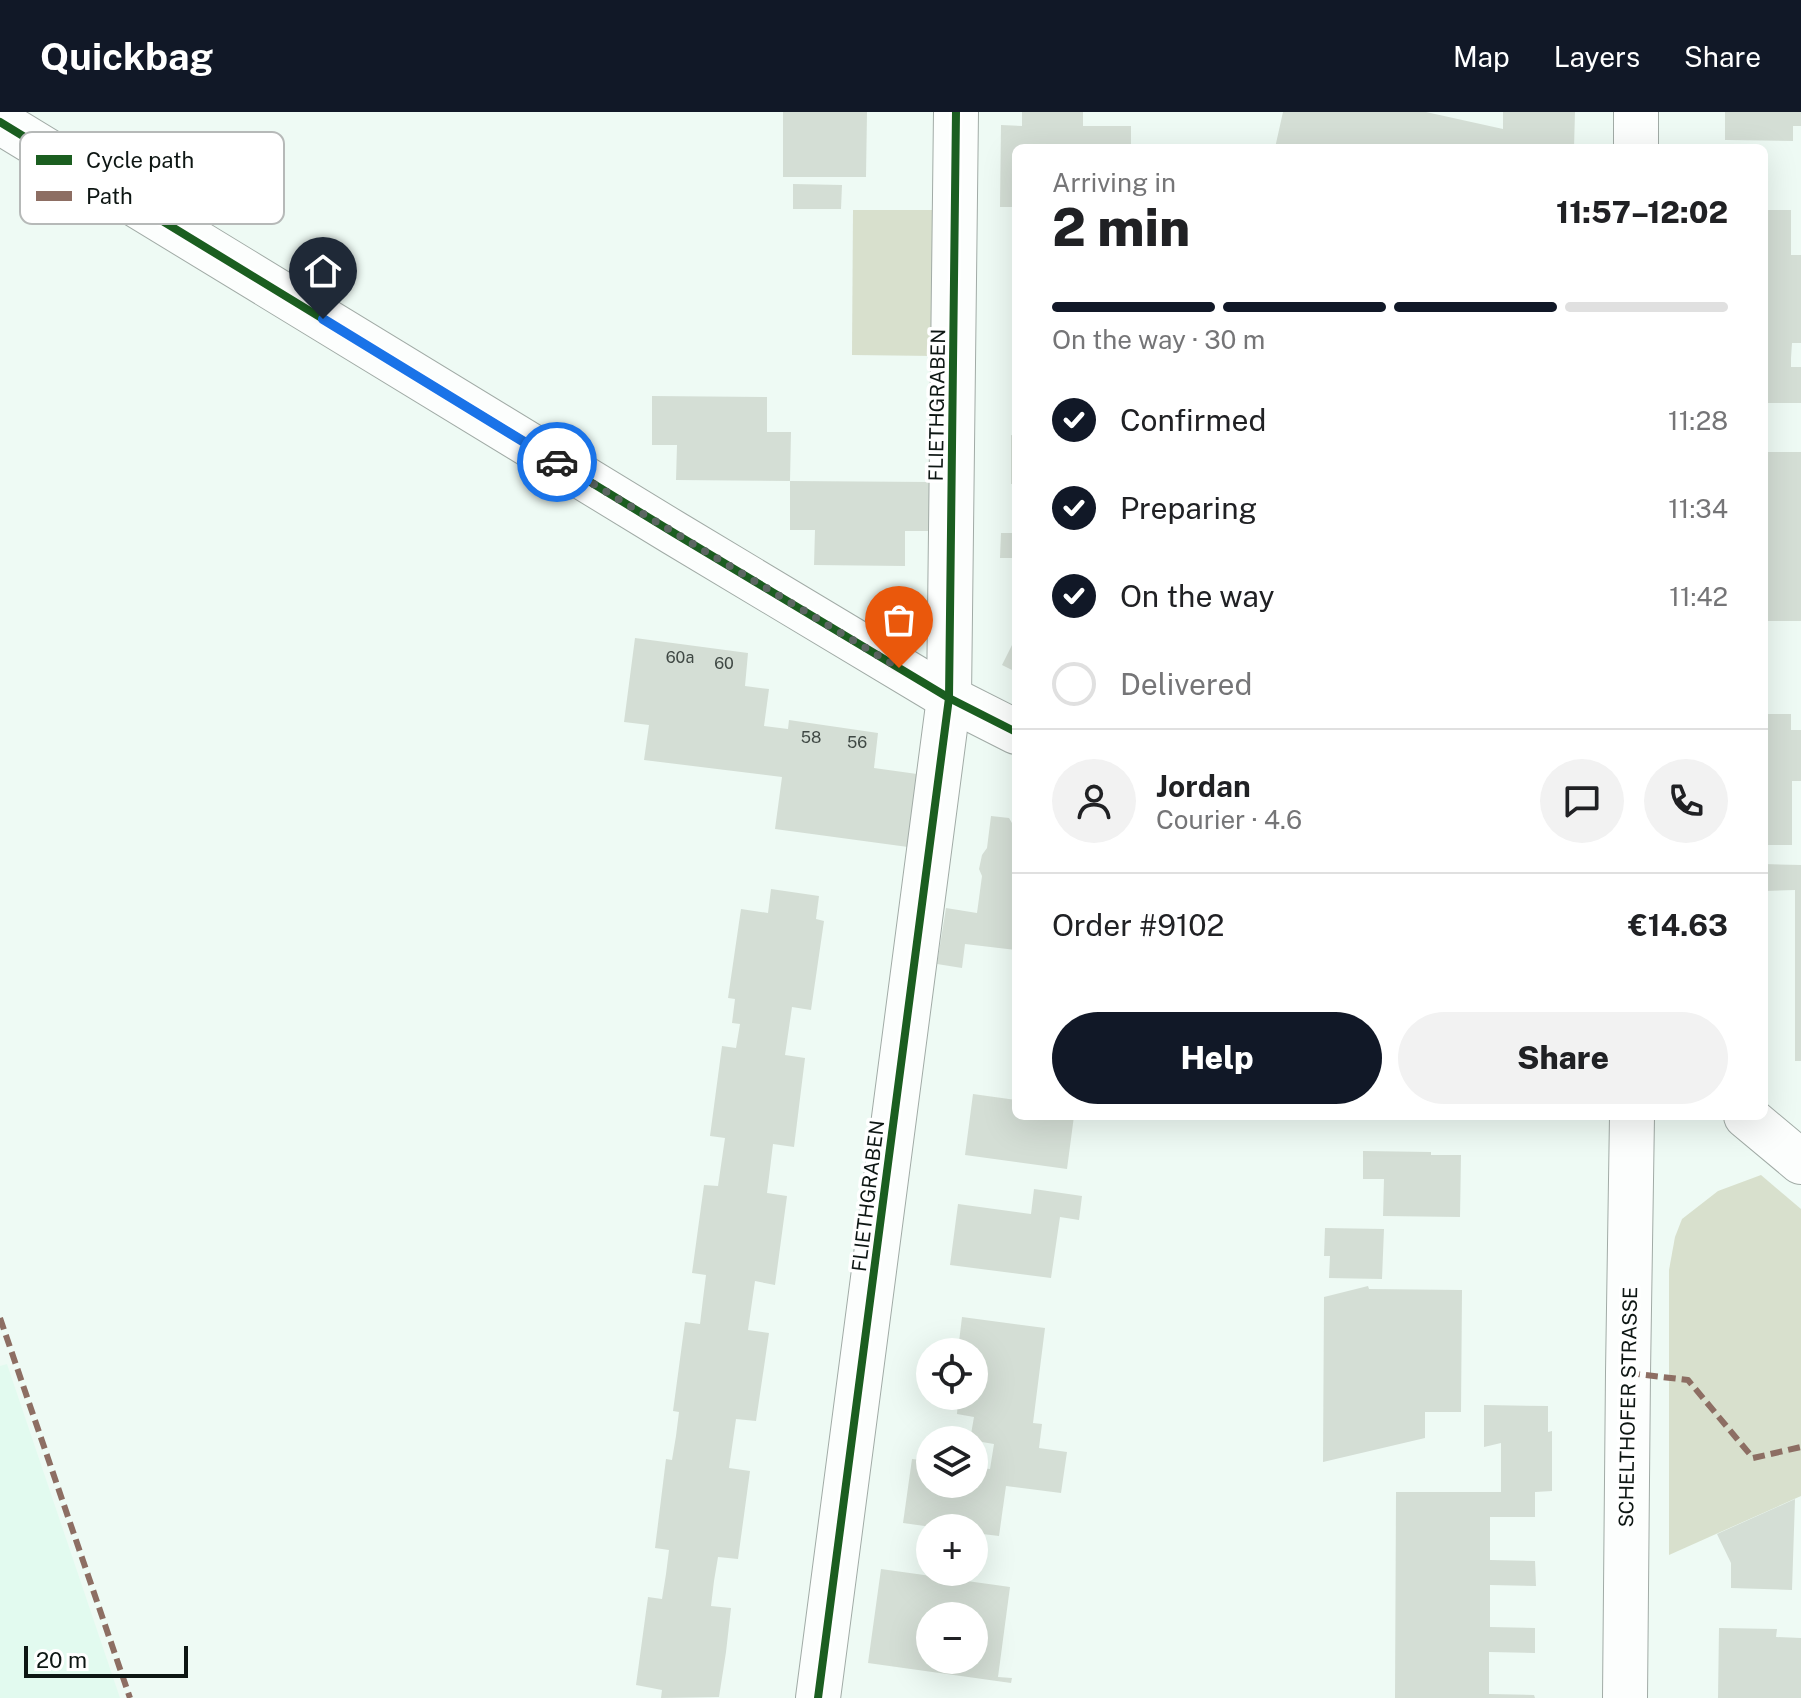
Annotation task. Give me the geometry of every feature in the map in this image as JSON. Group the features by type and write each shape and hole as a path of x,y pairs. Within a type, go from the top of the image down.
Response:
{"street":[{"name":"FLIETHGRABEN","path":"818,1698 949,698 956,112"},
{"path":"1636,112 1636,144"},
{"path":"0,122 20,134"},
{"path":"167,224 949,698 1012,730"},
{"name":"SCHELTHOFER STRASSE","path":"1625,1698 1632,1120"},
{"path":"1751,1120 1801,1162"}],"shaded area":[{"path":"853,210 935,210 935,356 852,355"},
{"path":"1761,1175 1801,1209 1801,1496 1669,1555 1669,1270 1675,1237 1682,1219 1718,1191"},
{"path":"7,1364 120,1698 0,1698 0,1366"}],"building":[{"path":"783,112 867,112 866,177 783,177"},
{"path":"1022,112 1083,112 1083,126 1131,126 1131,144 1012,144 1012,207 1000,207 1001,125 1022,126"},
{"path":"1283,112 1426,112 1503,129 1503,112 1575,112 1574,144 1276,144"},
{"path":"1725,112 1801,112 1801,126 1793,126 1793,141 1725,140"},
{"path":"793,184 842,185 841,209 793,209"},
{"path":"1768,210 1791,210 1791,255 1801,255 1801,343 1792,343 1791,367 1801,367 1801,403 1768,403"},
{"path":"652,396 767,397 767,432 791,432 790,481 676,480 677,445 652,445"},
{"path":"1011,435 1012,484 1011,484"},
{"path":"1768,452 1801,452 1801,621 1768,621"},
{"path":"790,481 929,482 929,531 905,531 905,566 814,565 815,530 790,530"},
{"path":"1001,533 1012,533 1012,558 1000,558"},
{"path":"635,638 748,653 745,686 769,689 764,726 788,729 789,720 878,733 874,768 917,774 908,847 775,829 782,777 644,760 649,725 624,722"},
{"path":"1012,645 1012,670 1002,665"},
{"path":"1768,714 1791,714 1791,730 1801,730 1801,781 1792,781 1792,845 1768,845"},
{"path":"991,816 1009,818 1012,823 1012,950 965,944 962,968 937,964 946,908 977,913 982,876 979,869 987,848"},
{"path":"1768,864 1801,865 1801,1061 1795,1061 1795,890 1768,891"},
{"path":"771,889 819,896 816,919 824,921 811,1010 792,1007 785,1055 805,1058 794,1147 773,1144 767,1193 787,1196 775,1285 755,1281 748,1330 769,1333 756,1421 736,1419 729,1468 750,1471 738,1559 718,1557 714,1581 711,1606 731,1608 726,1652 719,1697 661,1698 662,1690 636,1685 648,1597 662,1599 666,1574 669,1550 655,1548 666,1459 672,1460 676,1436 679,1412 673,1411 685,1322 700,1324 706,1275 692,1273 704,1185 718,1186 725,1138 710,1136 722,1046 736,1048 740,1024 732,1023 735,999 728,998 741,909 768,913"},
{"path":"973,1094 1012,1099 1012,1120 1073,1120 1067,1169 965,1155"},
{"path":"1363,1151 1461,1155 1460,1217 1383,1216 1384,1179 1363,1179"},
{"path":"1034,1189 1082,1196 1079,1220 1060,1217 1051,1278 950,1265 958,1204 1031,1214"},
{"path":"1325,1228 1384,1229 1382,1279 1329,1278 1330,1256 1324,1256"},
{"path":"1368,1286 1369,1289 1462,1290 1461,1412 1425,1412 1425,1438 1323,1462 1324,1297"},
{"path":"962,1317 1045,1328 1033,1423 1042,1424 1039,1448 1067,1452 1061,1493 1006,1486 999,1536 988,1535 988,1514 916,1514 916,1525 903,1523 912,1459 916,1459 916,1498 988,1498 988,1469 994,1444 988,1443 988,1426 972,1426 974,1417 957,1414 957,1410 988,1410 988,1338 959,1338"},
{"path":"1484,1405 1548,1406 1548,1432 1552,1431 1552,1491 1535,1492 1535,1517 1490,1517 1490,1560 1535,1561 1536,1586 1490,1585 1490,1627 1535,1628 1535,1653 1489,1652 1489,1694 1534,1695 1535,1698 1395,1698 1396,1492 1501,1492 1501,1443 1484,1447"},
{"path":"1795,1499 1792,1590 1731,1588 1731,1563 1717,1534"},
{"path":"881,1569 916,1574 916,1586 988,1584 1010,1587 998,1677 1012,1678 1011,1683 947,1674 988,1674 988,1602 916,1602 916,1670 868,1663"},
{"path":"1719,1628 1777,1629 1776,1637 1801,1638 1801,1698 1718,1698"}],"marked path":[{"path":"0,1318 130,1698"},
{"path":"1628,1373 1688,1380 1753,1458 1801,1447"}],"cycle path":[{"path":"818,1698 949,698 956,112"},
{"path":"0,122 20,134"},
{"path":"167,224 949,698 1012,730"}],"way so far":[{"path":"557,462 899,668"}],"route":[{"path":"323,319 557,462"}]}
